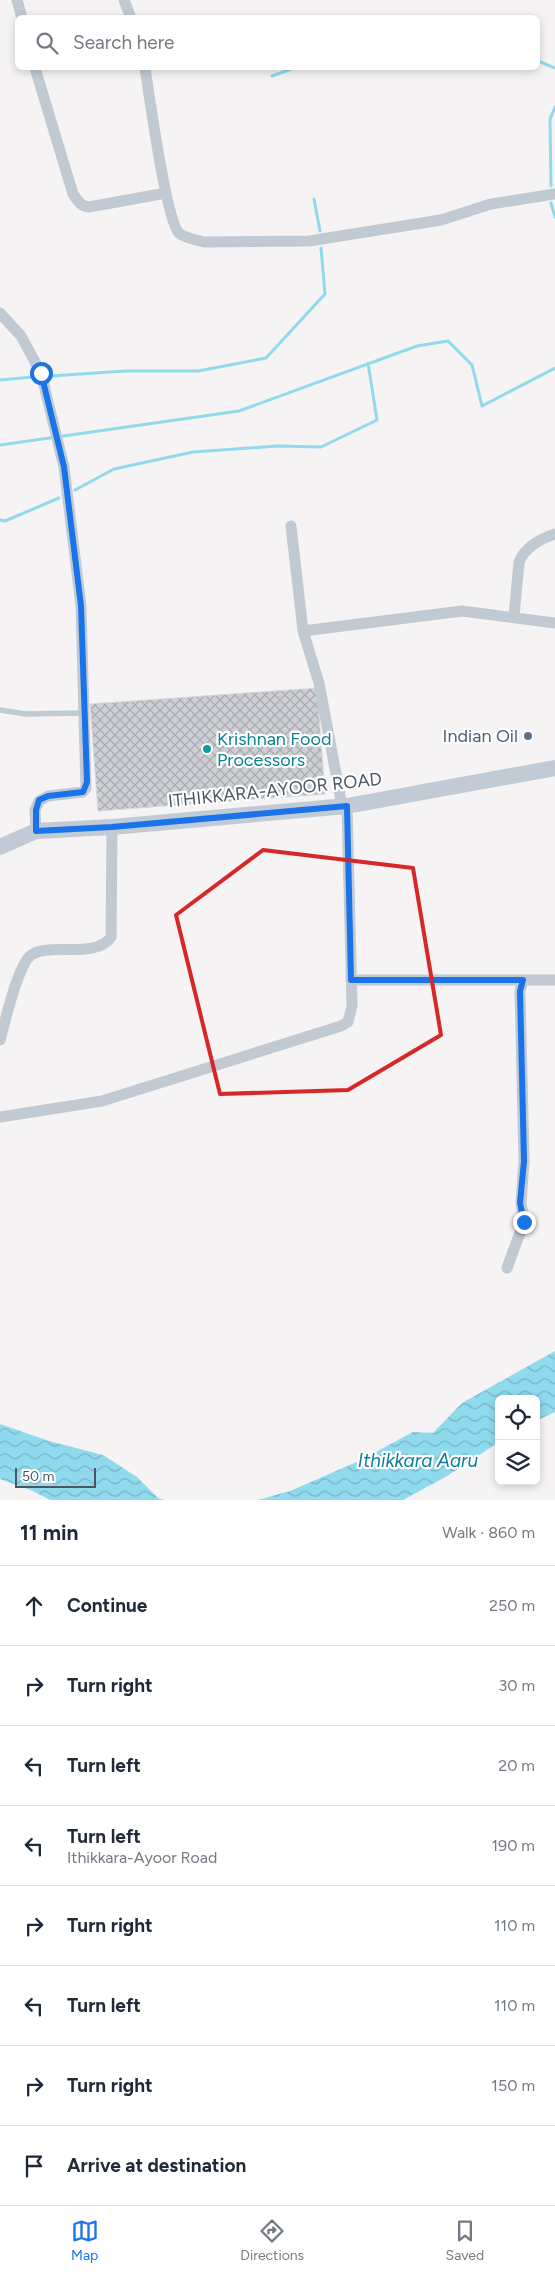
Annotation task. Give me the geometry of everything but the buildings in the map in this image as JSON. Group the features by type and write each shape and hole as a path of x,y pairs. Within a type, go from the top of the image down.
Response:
{"main road":[{"name":"ITHIKKARA-AYOOR ROAD","path":"0,847 36,831 112,827 344,806 555,768"}],"street":[{"path":"17,0 21,15"},
{"path":"124,0 130,15"},
{"path":"36,70 73,194 78,203 83,207 89,207 166,193"},
{"path":"145,70 166,193 174,226 179,233 204,242 309,241 441,220 491,204 555,194"},
{"path":"0,313 21,336 41,373 64,467 81,606 86,788 83,792 48,796 39,800 36,810 36,831"},
{"path":"0,1117 102,1101 341,1026 348,1022 351,1016 344,806 319,683 303,631 291,526"},
{"path":"514,617 519,562 522,554 536,543 555,534"},
{"path":"303,631 462,611 555,623"},
{"path":"0,1040 14,992 28,958 38,952 95,948 107,942 110,937 112,827"},
{"path":"351,980 555,980"},
{"path":"507,1268 524,1222 520,1203 524,1161 520,991 523,980"}],"lane":[{"path":"0,710 26,714 85,713"}],"highlighted area":[{"path":"263,850 413,868 441,1035 348,1090 220,1094 176,915"}],"water":[{"name":"Ithikkara Aaru","path":"555,1351 555,1412 540,1419 540,1395 495,1395 495,1445 447,1476 403,1500 258,1500 290,1491 359,1461 413,1432 433,1433 462,1403"},
{"path":"0,1424 49,1441 103,1455 137,1477 158,1498 165,1500 50,1500 33,1491 0,1479"}],"waterway":[{"path":"540,62 555,68"},
{"path":"272,76 288,70"},
{"path":"551,186 550,119 555,107"},
{"path":"314,199 320,231"},
{"path":"551,203 555,217"},
{"path":"51,376 125,371 198,371 266,358 325,294 321,248"},
{"path":"0,445 239,411 417,346 448,341 472,365 482,406 555,368"},
{"path":"75,490 114,469 193,452 277,446 321,447 377,420 368,363"},
{"path":"0,380 33,377"},
{"path":"0,520 5,521 59,498"}],"place":[{"name":"Indian Oil","path":"528,736"},
{"name":"Krishnan Food Processors","path":"207,749"}],"route":[{"path":"41,373 64,467 81,606 87,782 83,792 48,796 39,800 36,805 36,831 112,827 347,806 351,980 523,980 520,991 524,1161 520,1203 524,1222"}]}
